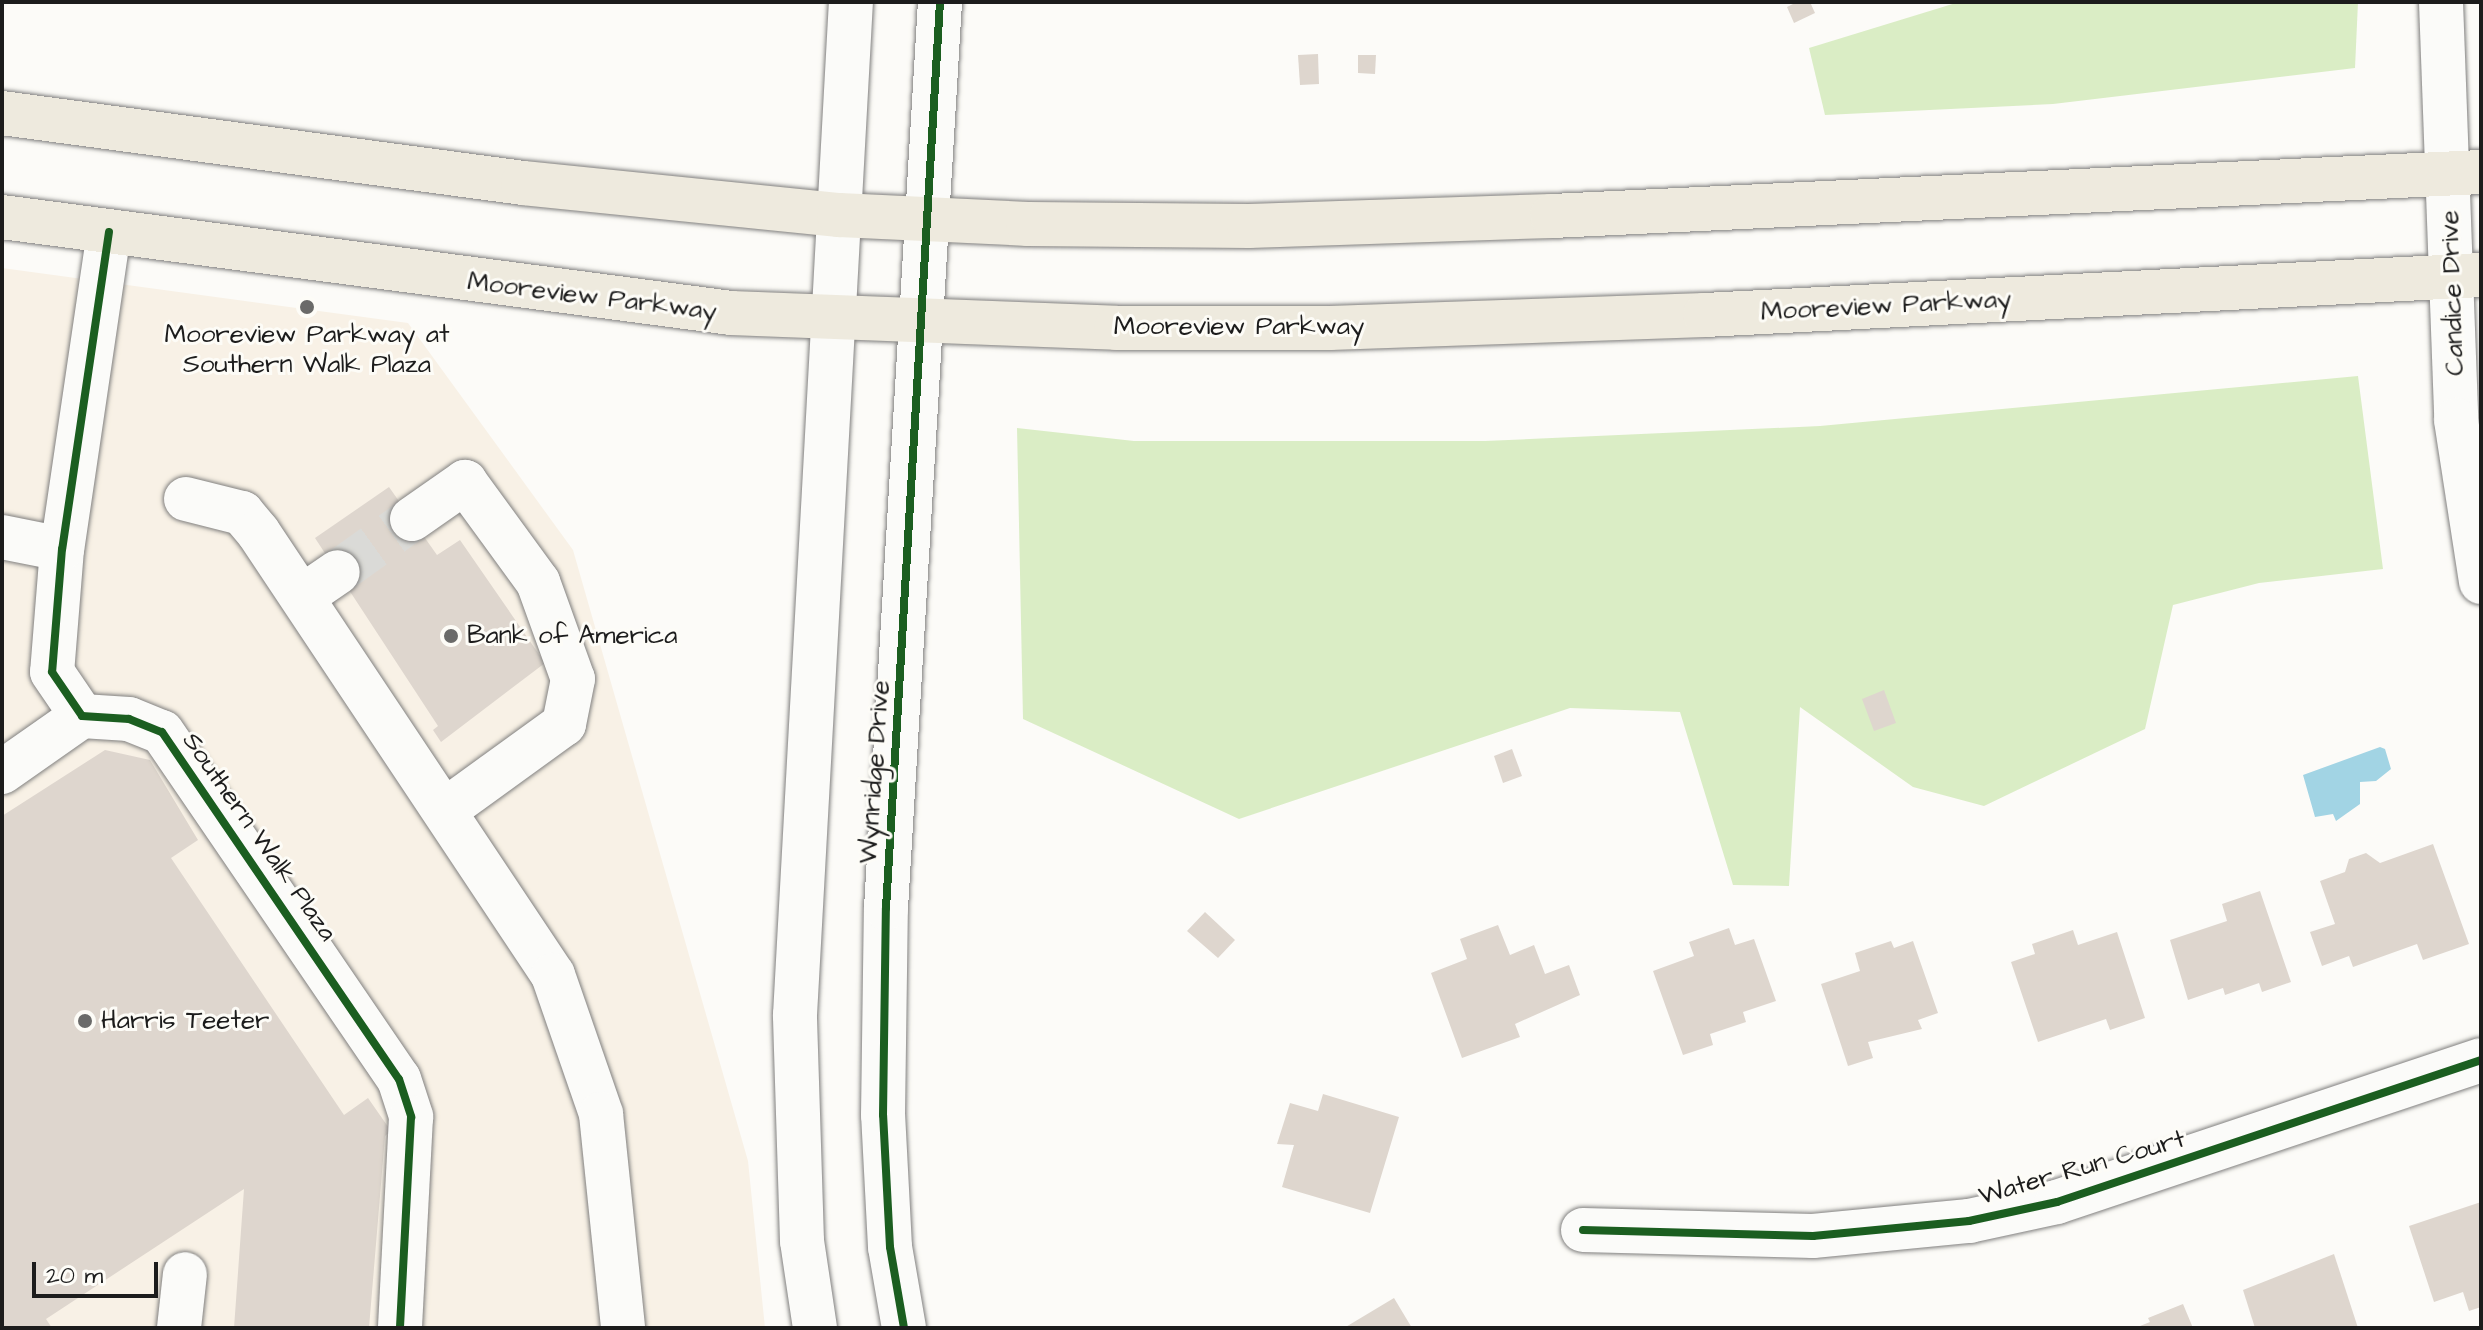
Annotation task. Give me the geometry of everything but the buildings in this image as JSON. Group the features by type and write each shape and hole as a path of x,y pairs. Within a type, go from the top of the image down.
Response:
{"main road":[{"path":"2,113 523,183 839,215 928,218 1265,226 2465,173"},
{"name":"Mooreview Parkway","path":"2,217 700,310 923,323 1345,327 2467,276"}],"street":[{"path":"815,1328 802,1241 795,1015 831,318 851,2"},
{"name":"Wynridge Drive","path":"904,1328 890,1247 883,1024 940,2"},
{"name":"Candice Drive","path":"2441,2 2465,173 2467,276 2456,420 2481,582"},
{"path":"2,772 82,716 52,672 62,549 109,232"},
{"path":"412,519 465,482 538,582 573,679 564,724 445,810"},
{"path":"186,499 242,513 303,596 553,975 601,1114 623,1328"},
{"path":"2,537 62,549"},
{"path":"303,596 338,572"},
{"name":"Southern Walk Plaza","path":"82,716 129,719 162,732 399,1079 411,1117 400,1328"},
{"name":"Water Run Court","path":"1583,1230 1813,1236 1969,1221 2057,1202 2481,1060"},
{"path":"179,1328 185,1274"}],"shaded area":[{"path":"2,268 408,323 573,550 748,1161 765,1328 2,1328"}],"green space":[{"path":"1959,2 2358,2 2355,68 2053,104 1825,115 1809,48"},
{"path":"2358,376 2383,569 2259,583 2173,605 2145,729 1984,806 1913,787 1800,707 1789,886 1733,885 1680,712 1570,708 1239,819 1023,719 1017,428 1134,441 1485,441 1820,426"}],"water":[{"path":"2380,747 2385,749 2391,769 2376,781 2360,782 2360,804 2336,821 2333,814 2315,817 2303,775"}],"tunnel":[{"path":"338,572 412,519"}],"cycle path":[{"path":"904,1328 890,1247 883,1115 886,908 940,2"},
{"path":"109,232 62,549 52,672 82,716 129,719 162,732 399,1079 411,1117 400,1328"},
{"path":"1583,1230 1813,1236 1969,1221 2057,1202 2481,1060"}],"place":[{"name":"Mooreview Parkway at Southern Walk Plaza","path":"307,307"},
{"name":"Bank of America","path":"451,636"},
{"name":"Harris Teeter","path":"85,1021"}]}
